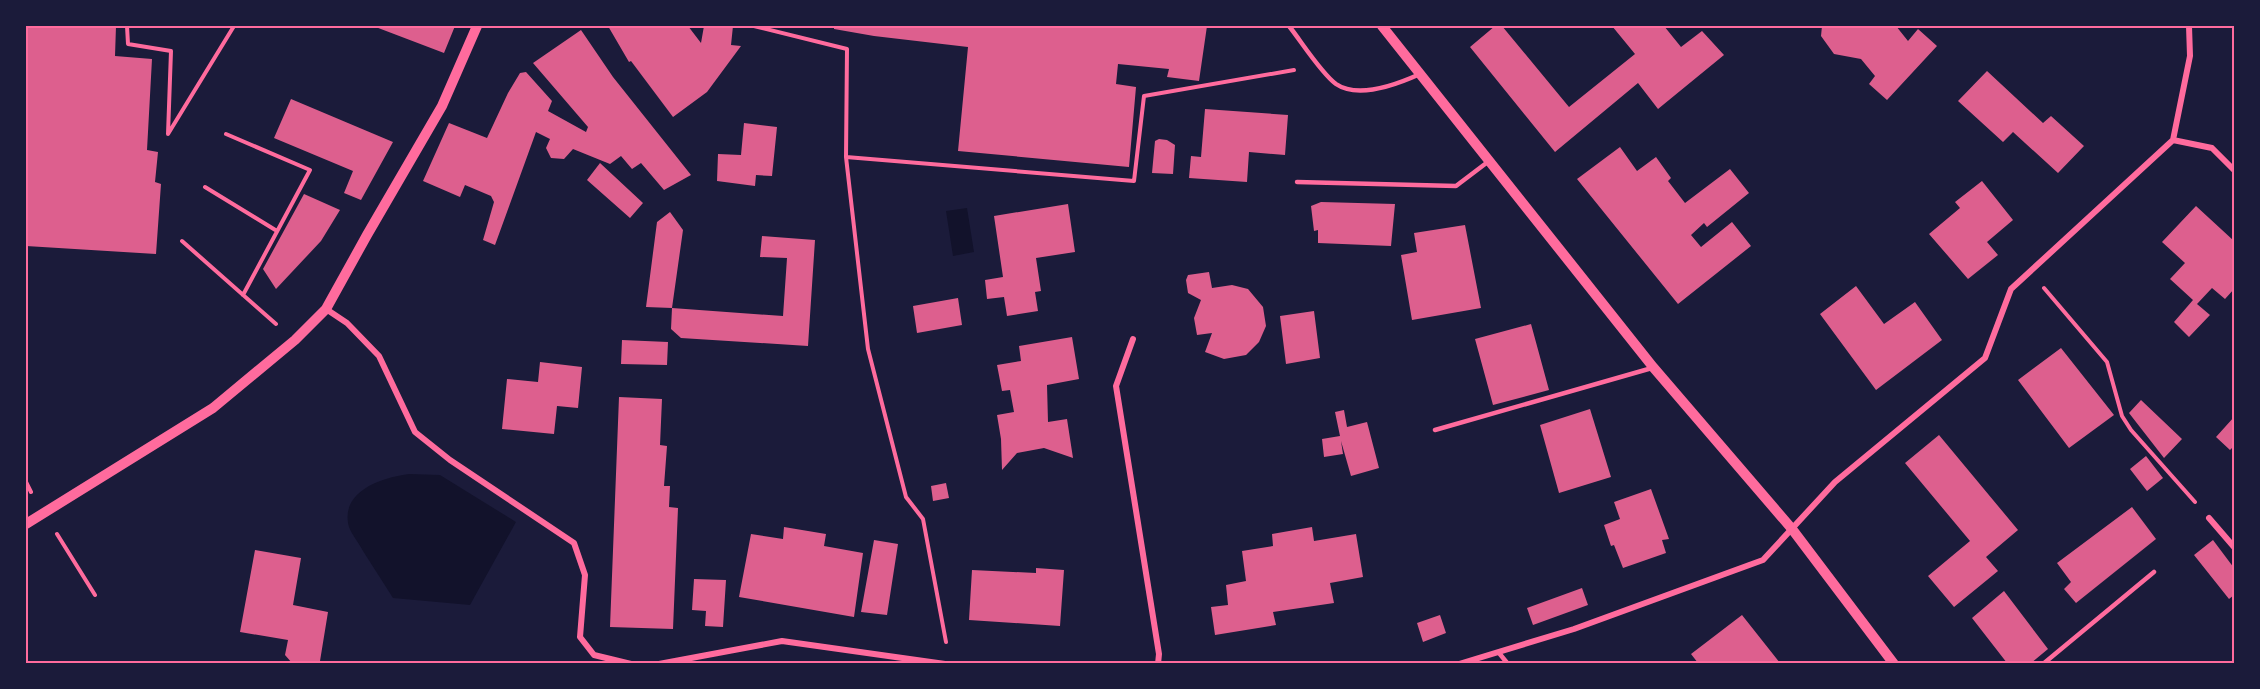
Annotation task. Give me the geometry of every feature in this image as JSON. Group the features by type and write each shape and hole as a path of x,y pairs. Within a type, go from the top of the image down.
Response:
{"street":[{"path":"26,524 213,408 295,340 326,309 442,105 477,26"},
{"path":"1382,26 1653,367 1792,529 1894,663"},
{"path":"1459,663 1574,629 1763,560 1835,482 1985,358 2011,289 2173,140 2190,56 2189,26"},
{"path":"2173,140 2212,148 2235,170"},
{"path":"326,309 347,323 379,356 415,432 450,460 573,543 585,575 580,637 594,655 631,663"},
{"path":"1133,339 1116,386 1159,654 1158,663"},
{"path":"2209,518 2235,547"},
{"path":"659,663 782,641 944,663"}],"lane":[{"path":"1289,26 1336,84 1346,88 1364,90 1393,87 1420,74"},
{"path":"1297,182 1456,186 1489,161"},
{"path":"1435,430 1653,367"},
{"path":"2043,663 2154,572"},
{"path":"1499,653 1508,663"}],"path":[{"path":"127,26 128,44 171,51 168,134 234,26"},
{"path":"754,26 847,49 846,158 868,349 906,496 923,519 947,640 944,663"},
{"path":"846,158 1134,181 1144,96 1320,66"},
{"path":"226,134 310,170 243,295"},
{"path":"205,187 278,231"},
{"path":"182,241 295,340"},
{"path":"2030,272 2107,362 2122,416 2131,430 2209,518"},
{"path":"26,482 95,595"}],"shaded area":[{"path":"967,208 974,252 953,256 946,211"},
{"path":"410,474 440,475 516,522 470,605 393,598 350,530 348,515 357,495 366,488 388,478"}],"building":[{"path":"26,26 116,26 115,56 152,59 147,150 158,152 155,182 161,184 156,254 26,246"},
{"path":"373,26 455,26 444,53"},
{"path":"608,26 688,26 701,43 704,26 733,26 731,45 741,46 707,92 673,117 631,61 629,62"},
{"path":"834,26 1207,26 1199,81 1167,77 1169,69 1118,64 1116,84 1136,87 1129,167 958,151 968,47 874,36 834,29"},
{"path":"1495,26 1502,26 1569,107 1635,54 1612,26 1664,26 1681,47 1702,31 1724,55 1658,109 1638,83 1555,152 1470,47"},
{"path":"1822,26 1896,26 1908,41 1918,29 1937,46 1887,100 1869,84 1875,76 1861,59 1834,54 1821,36"},
{"path":"581,30 613,77 691,175 664,190 641,163 632,169 621,156 610,164 573,149 564,159 551,158 546,148 550,139 536,132 495,245 483,240 494,202 491,196 465,185 460,197 423,181 449,123 487,138 508,93 520,73 526,72 552,101 548,111 586,132 588,127 533,63"},
{"path":"1987,71 2043,123 2051,116 2084,146 2058,173 2013,132 2003,142 1958,101"},
{"path":"291,99 393,142 361,200 344,193 353,171 274,138"},
{"path":"1205,109 1288,115 1285,155 1249,152 1247,182 1189,178 1191,156 1201,157"},
{"path":"744,123 777,127 772,176 756,175 755,186 717,181 718,154 741,155"},
{"path":"1167,140 1175,145 1173,174 1152,173 1155,141"},
{"path":"1620,147 1637,171 1656,157 1671,178 1668,181 1685,203 1730,169 1749,193 1707,227 1704,223 1691,235 1701,247 1732,222 1751,246 1678,304 1577,179"},
{"path":"600,163 643,203 630,218 587,180"},
{"path":"1982,181 2013,220 1987,242 1998,255 1968,279 1929,234 1960,208 1955,202"},
{"path":"304,194 340,210 321,241 276,289 263,269"},
{"path":"1321,202 1395,204 1391,246 1318,243 1318,230 1314,231 1311,206"},
{"path":"1068,204 1075,252 1036,258 1041,291 1035,292 1038,311 1007,316 1004,297 987,299 985,280 1003,277 994,216"},
{"path":"2196,206 2234,241 2234,289 2225,299 2212,288 2197,304 2210,315 2189,337 2174,322 2193,300 2170,279 2185,263 2162,242"},
{"path":"670,212 683,230 672,308 646,307 657,222"},
{"path":"1465,225 1481,308 1412,320 1401,255 1417,252 1414,233"},
{"path":"762,236 815,240 808,346 681,338 671,329 672,308 783,316 787,258 760,257"},
{"path":"1209,272 1212,288 1232,285 1248,289 1263,307 1266,326 1259,342 1246,355 1224,359 1205,352 1212,333 1197,335 1194,318 1201,300 1188,293 1186,280 1188,275"},
{"path":"1856,286 1884,324 1915,302 1942,340 1876,390 1820,314"},
{"path":"958,298 962,325 917,333 913,306"},
{"path":"1314,311 1320,358 1286,364 1280,316"},
{"path":"1531,324 1549,390 1493,405 1475,339"},
{"path":"1072,337 1079,379 1047,385 1048,422 1067,419 1073,458 1044,448 1017,453 1002,470 1001,439 997,415 1014,412 1010,390 1002,391 997,365 1021,361 1019,346"},
{"path":"622,340 668,342 667,365 621,364"},
{"path":"2061,348 2114,415 2069,448 2018,380"},
{"path":"540,362 582,367 578,408 557,406 554,434 502,429 507,379 538,382"},
{"path":"619,397 662,399 660,445 667,446 664,486 670,486 669,507 678,508 673,629 610,627"},
{"path":"2141,400 2182,439 2164,458 2129,413"},
{"path":"1590,409 1611,477 1559,493 1540,425"},
{"path":"1344,410 1347,427 1367,422 1379,468 1351,476 1341,441 1343,454 1324,457 1322,439 1340,436 1335,412"},
{"path":"2234,417 2234,446 2230,450 2216,437"},
{"path":"1939,435 2018,530 1986,557 1998,571 1954,607 1928,576 1970,541 1905,463"},
{"path":"2146,456 2163,478 2147,491 2130,469"},
{"path":"946,483 949,498 933,501 931,486"},
{"path":"1651,489 1669,539 1662,540 1666,553 1623,568 1614,545 1611,546 1604,525 1620,519 1614,502"},
{"path":"2132,507 2156,539 2076,603 2064,589 2071,582 2057,563"},
{"path":"784,527 826,534 824,546 863,553 854,617 739,597 751,534 783,539"},
{"path":"1312,527 1314,541 1356,534 1363,577 1330,583 1334,603 1273,612 1276,625 1215,635 1211,607 1228,605 1226,585 1246,581 1242,551 1273,546 1272,534"},
{"path":"874,540 898,544 887,615 861,612"},
{"path":"2213,540 2234,568 2234,595 2229,599 2194,555"},
{"path":"255,550 301,558 293,605 328,612 320,661 292,663 285,655 288,640 240,632"},
{"path":"1036,568 1064,570 1060,626 969,620 972,570 1036,573"},
{"path":"694,579 726,580 723,627 705,626 706,611 692,610"},
{"path":"1582,588 1588,605 1533,625 1527,608"},
{"path":"2004,591 2048,649 2031,663 2007,663 1972,618"},
{"path":"1440,615 1446,633 1423,642 1417,623"},
{"path":"1742,615 1780,663 1698,663 1691,654"}]}
